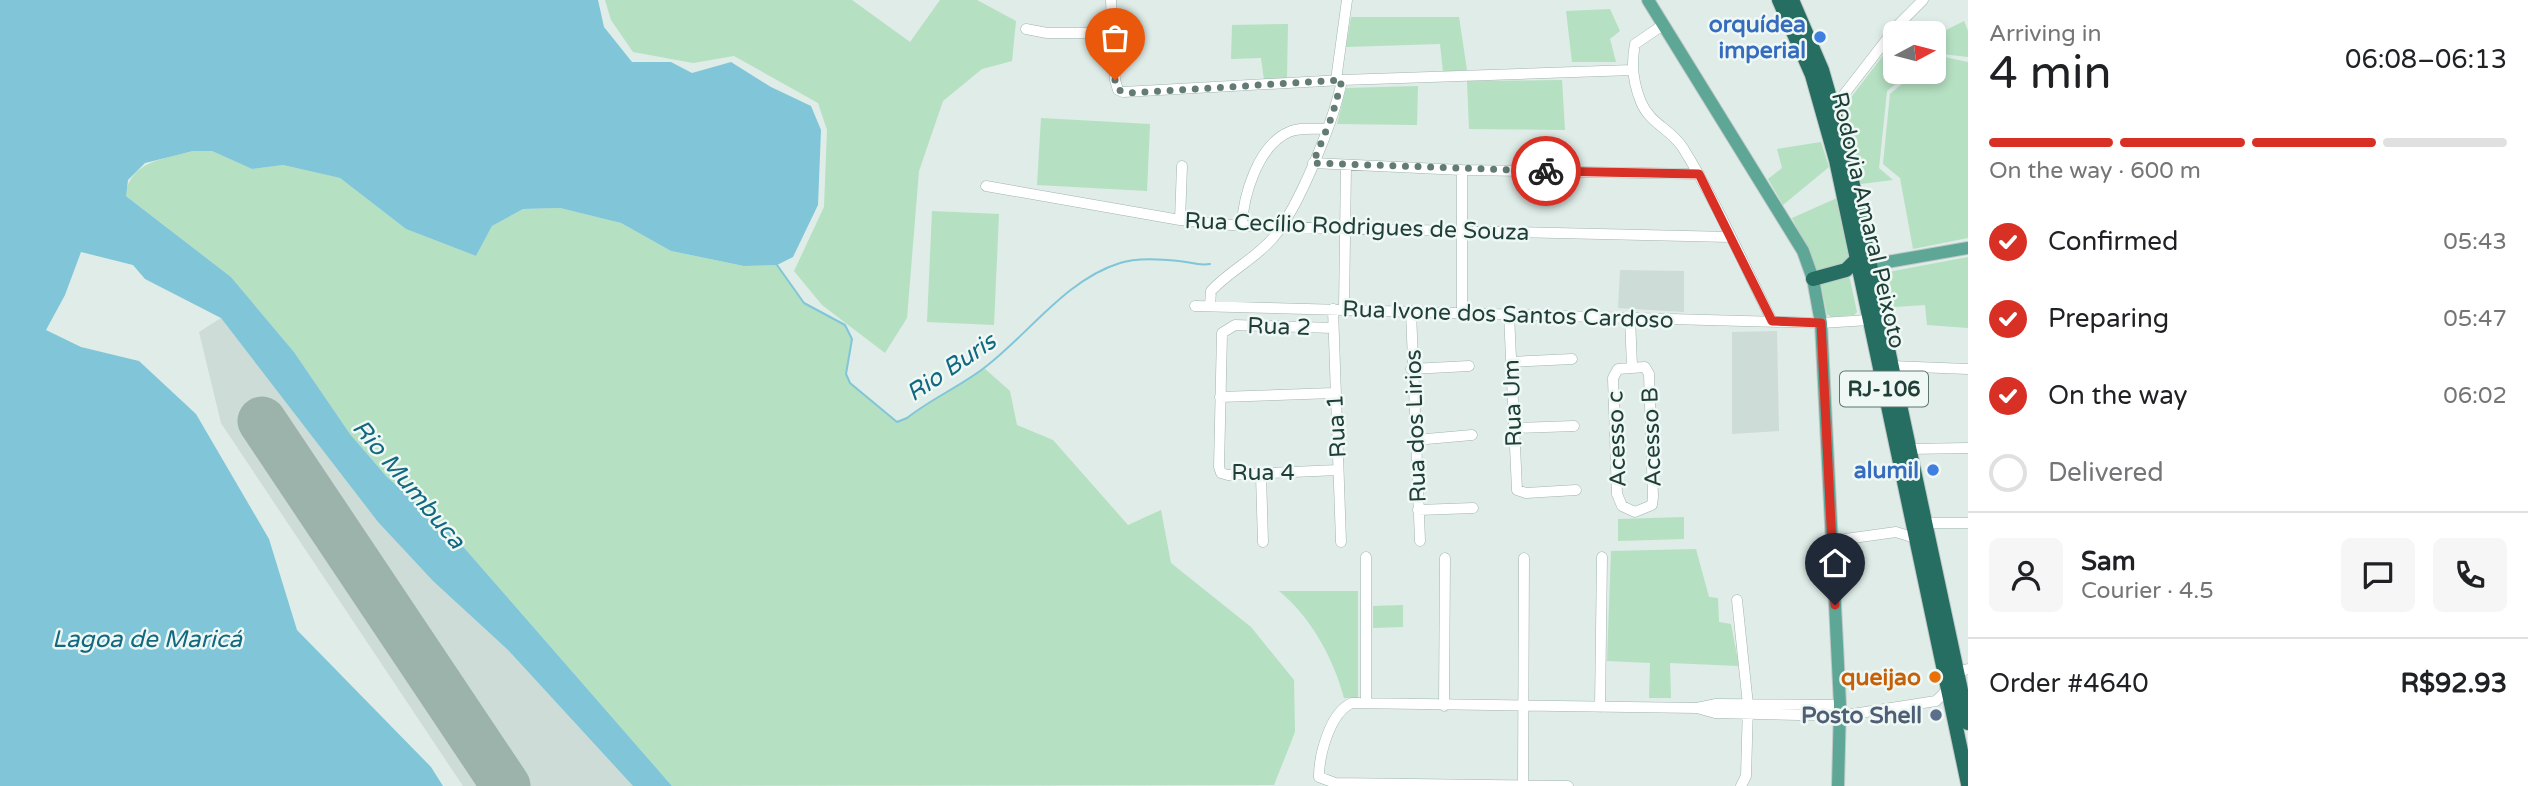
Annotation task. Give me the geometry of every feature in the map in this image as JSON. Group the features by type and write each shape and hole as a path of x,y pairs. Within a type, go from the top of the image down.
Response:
{"highway":[{"name":"Rodovia Amaral Peixoto","path":"1779,0 1797,36 1825,113 1891,366 1909,449 1918,521 1915,538 1968,784"},
{"name":"Rodovia Amaral Peixoto","path":"1792,0 1835,106 1863,263 1869,320 1918,521 1963,671 1968,723"},
{"path":"1814,279 1863,263"}],"main road":[{"path":"1648,0 1787,223 1814,279 1821,323 1840,711 1838,786"},
{"path":"1863,263 1968,248"}],"street":[{"path":"1111,0 1118,90 1129,93 1339,80 1632,70"},
{"path":"1210,306 1211,291 1261,250 1281,227 1313,163 1327,129 1339,80 1347,0"},
{"path":"1835,106 1897,26 1923,0"},
{"path":"1663,25 1634,44 1632,70 1637,91 1649,117 1677,138 1699,174 1772,321"},
{"path":"1026,29 1047,33 1112,33"},
{"path":"1242,226 1244,198 1251,179 1275,144 1291,131 1327,129"},
{"path":"1313,163 1462,170 1699,174"},
{"path":"1344,309 1346,165"},
{"path":"1180,220 1182,166"},
{"path":"1462,170 1462,312"},
{"name":"Rua Cecílio Rodrigues de Souza","path":"986,186 1180,220 1242,226 1730,237"},
{"name":"Rua Ivone dos Santos Cardoso","path":"1195,306 1821,323 1869,320"},
{"name":"Rua 1","path":"1333,309 1334,393 1342,542"},
{"name":"Rua dos Lirios","path":"1411,312 1411,369 1420,541"},
{"name":"Rua Um","path":"1509,314 1514,473 1518,491 1576,490"},
{"path":"1630,317 1632,367"},
{"name":"Rua 2","path":"1220,397 1222,333 1226,328 1235,324 1333,328"},
{"path":"1511,362 1572,359"},
{"path":"1411,369 1469,366"},
{"path":"1891,366 1968,369"},
{"name":"Acesso B","path":"1622,506 1635,512 1652,505 1647,370 1644,367 1632,367"},
{"name":"Acesso c","path":"1622,506 1617,494 1615,371 1632,367"},
{"path":"1220,397 1334,393"},
{"name":"Rua 4","path":"1220,397 1219,470 1228,475 1338,470"},
{"path":"1514,428 1574,426"},
{"path":"1415,439 1472,435"},
{"path":"1909,449 1968,448"},
{"path":"1261,475 1263,542"},
{"path":"1418,510 1473,508"},
{"path":"1831,541 1896,532 1918,521 1968,523"},
{"path":"1896,532 1915,538"},
{"path":"1366,557 1366,703"},
{"path":"1600,707 1602,557"},
{"path":"1444,558 1444,705"},
{"path":"1523,785 1524,558"},
{"path":"1737,600 1748,709 1746,776 1741,786"},
{"path":"1567,786 1326,782 1319,777 1319,769 1332,726 1343,706 1366,703 1697,708 1716,704 1748,709 1840,711 1936,701 1947,690"},
{"path":"1748,709 1817,706 1840,711"}],"shaded area":[{"path":"1620,270 1684,271 1684,312 1618,308"},
{"path":"221,318 378,522 433,581 508,650 633,786 463,786 221,423 199,332"},
{"path":"1777,331 1779,431 1732,434 1732,332"}],"green space":[{"path":"605,0 852,0 910,42 940,0 977,0 1016,21 1012,61 982,69 943,101 919,171 907,318 885,353 822,305 794,271 824,207 827,130 818,103 734,56 693,63 633,52 611,20"},
{"path":"1610,9 1620,31 1610,39 1616,62 1572,62 1566,11"},
{"path":"1351,17 1459,17 1467,70 1443,72 1440,44 1346,47"},
{"path":"1964,21 1968,31 1968,57 1946,54 1946,30"},
{"path":"1288,24 1287,78 1264,80 1261,58 1231,59 1232,25"},
{"path":"1883,56 1883,84 1895,84 1887,91 1879,168 1893,180 1861,184 1846,104"},
{"path":"1946,57 1968,62 1968,238 1913,249 1900,178 1883,164 1890,94 1902,84 1946,84"},
{"path":"1562,80 1565,130 1469,129 1467,81"},
{"path":"1418,86 1417,125 1337,124 1346,88"},
{"path":"1041,118 1150,124 1147,191 1037,185"},
{"path":"1821,142 1829,167 1783,205 1768,179 1782,168 1777,149"},
{"path":"193,151 212,151 252,169 283,165 340,178 406,229 476,256 492,226 523,209 560,208 621,223 671,251 744,266 777,265 804,303 845,325 852,339 846,374 850,383 896,422 907,418 984,368 1010,391 1017,425 1053,440 1128,525 1161,510 1171,563 1251,627 1294,680 1295,732 1274,785 672,786 453,535 387,477 350,434 294,352 231,277 125,195 128,184 141,168 160,159"},
{"path":"1837,198 1852,258 1846,267 1823,273 1816,269 1792,218"},
{"path":"932,211 999,214 994,325 927,322"},
{"path":"1968,257 1968,328 1927,325 1925,305 1894,307 1888,272"},
{"path":"1849,275 1857,312 1854,315 1831,317 1827,314 1821,285 1825,279"},
{"path":"1684,517 1684,539 1618,541 1618,519"},
{"path":"1696,549 1709,597 1718,598 1719,622 1731,624 1739,666 1670,663 1671,698 1649,698 1650,663 1607,661 1611,551"},
{"path":"1279,591 1358,591 1358,698 1344,698 1334,668 1319,639 1301,613"},
{"path":"1403,605 1403,627 1373,628 1373,606"}],"water":[{"name":"Lagoa de Maricá","path":"0,0 598,0 604,27 632,62 671,62 692,73 731,62 771,87 811,106 821,130 818,205 793,257 777,265 744,266 671,251 621,223 560,208 523,209 492,226 476,256 406,229 340,178 283,165 252,169 212,151 193,151 145,163 128,180 126,196 231,277 294,352 350,434 387,477 453,535 672,786 633,786 508,650 433,581 378,522 221,318 145,279 133,265 81,252 65,295 46,330 81,347 139,361 196,414 269,539 297,630 431,767 443,786 0,786"}],"waterway":[{"name":"Rio Buris","path":"777,265 804,303 845,325 852,339 846,374 850,383 897,422 984,368 1064,295 1100,271 1141,259 1210,264"}],"runway":[{"path":"262,421 506,786"}],"way so far":[{"path":"1115,80 1118,90 1129,93 1342,80 1332,116 1313,163 1546,171"}],"place":[{"name":"orquídea imperial","path":"1820,37"},
{"name":"alumil","path":"1933,470"},
{"name":"queijao","path":"1935,677"},
{"name":"Posto Shell","path":"1936,715"}],"route":[{"path":"1546,171 1699,174 1772,321 1821,323 1835,605"}],"water label":[{"name":"Rio Mumbuca","path":"409,484"}]}
